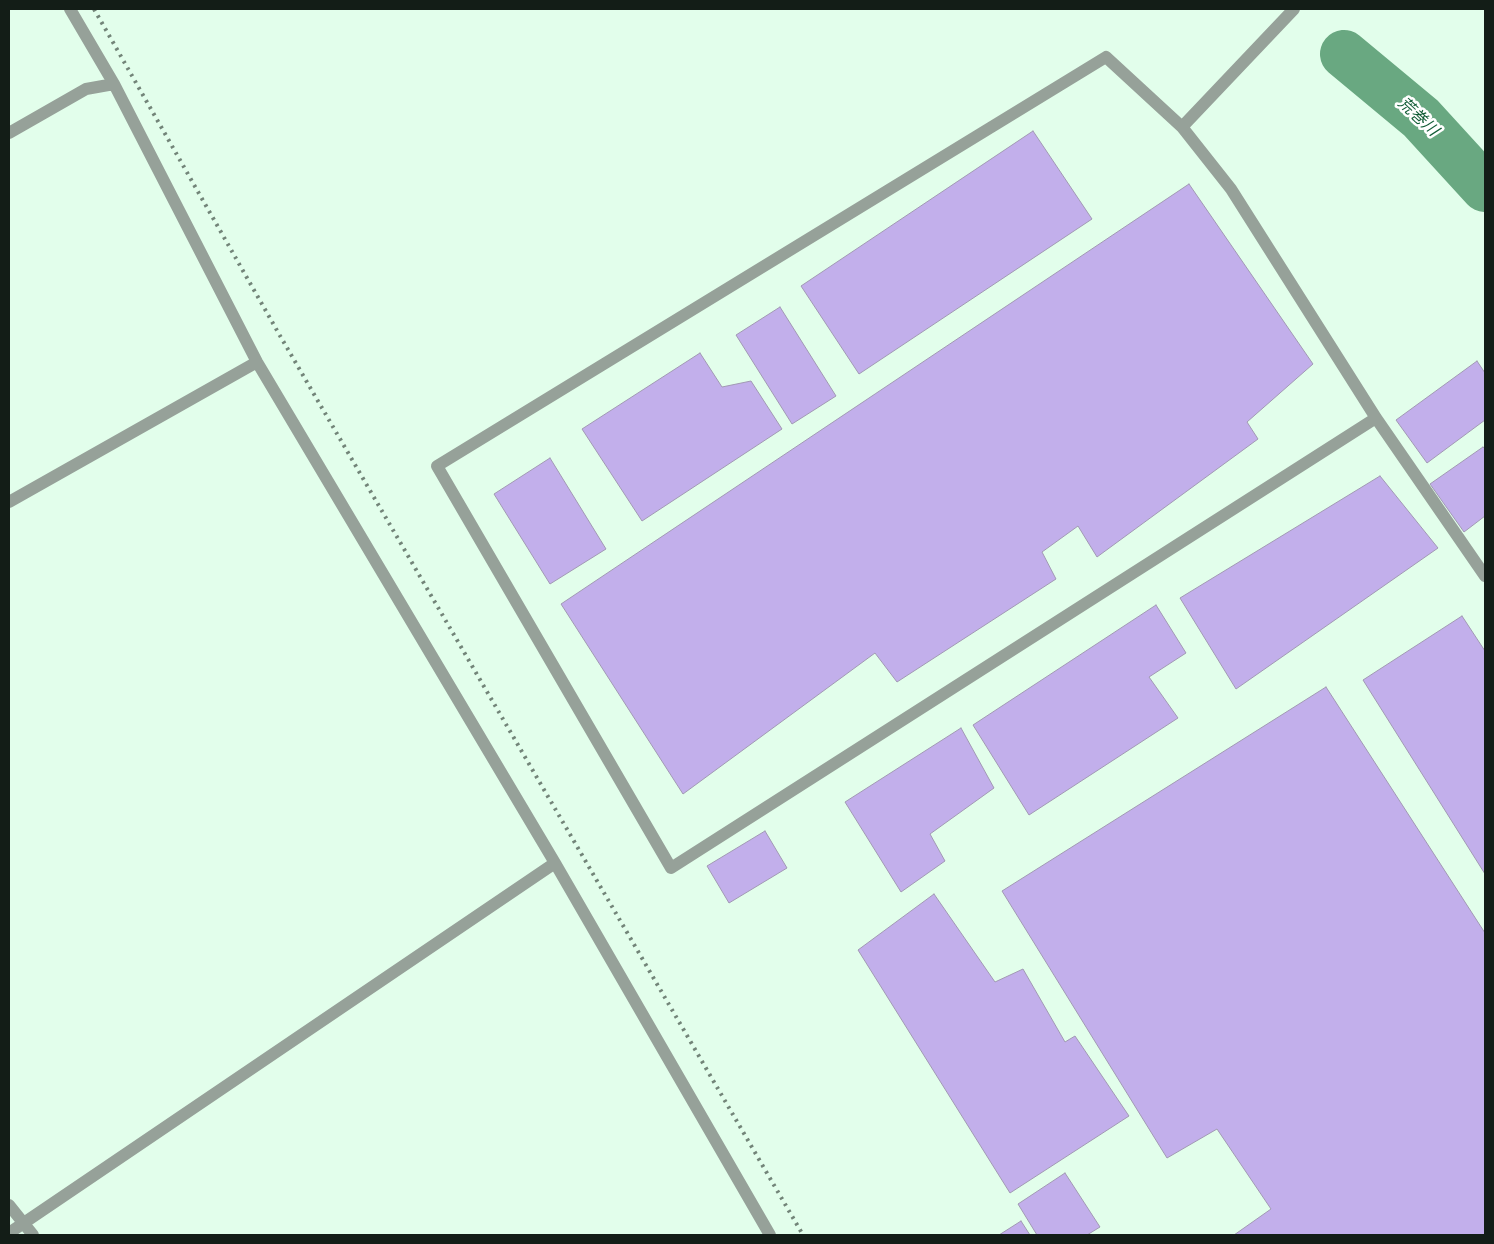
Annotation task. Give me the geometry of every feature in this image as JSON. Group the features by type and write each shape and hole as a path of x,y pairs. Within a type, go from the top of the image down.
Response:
{"street":[{"path":"70,9 114,84 257,362 555,863 770,1235"},
{"path":"1182,127 1184,128 1294,9"},
{"path":"1376,418 671,868 437,466 1106,57 1182,127 1231,189 1376,418 1485,576"},
{"path":"9,133 86,89 114,84"},
{"path":"9,502 257,362"},
{"path":"9,1233 555,863"},
{"path":"9,1205 33,1235"}],"building":[{"path":"1033,131 1092,219 859,374 801,286"},
{"path":"1189,184 1313,364 1247,422 1258,439 1097,557 1078,526 1042,552 1056,579 897,682 875,653 683,794 561,604"},
{"path":"780,307 836,396 792,424 736,335"},
{"path":"700,353 722,387 751,381 782,429 642,521 582,429"},
{"path":"1477,361 1485,373 1485,420 1427,463 1396,420"},
{"path":"1483,447 1485,449 1485,516 1464,532 1430,484"},
{"path":"550,458 606,549 550,584 494,494"},
{"path":"1380,476 1438,548 1236,689 1180,598"},
{"path":"1156,605 1186,653 1149,677 1178,718 1029,815 973,725"},
{"path":"1462,616 1485,651 1485,874 1363,680"},
{"path":"1326,687 1485,933 1485,1235 1234,1235 1271,1209 1217,1129 1167,1158 1002,891"},
{"path":"961,728 994,788 930,834 945,861 901,892 845,802"},
{"path":"765,831 787,868 729,903 707,866"},
{"path":"934,894 995,982 1023,969 1065,1042 1075,1036 1129,1116 1010,1193 858,950"},
{"path":"1065,1173 1100,1227 1087,1235 1037,1235 1018,1204"},
{"path":"1021,1221 1030,1235 999,1235"}],"waterway":[{"name":"荒巻川","path":"1344,54 1421,118 1485,188"}],"railway":[{"path":"94,9 279,334 803,1235"}]}
